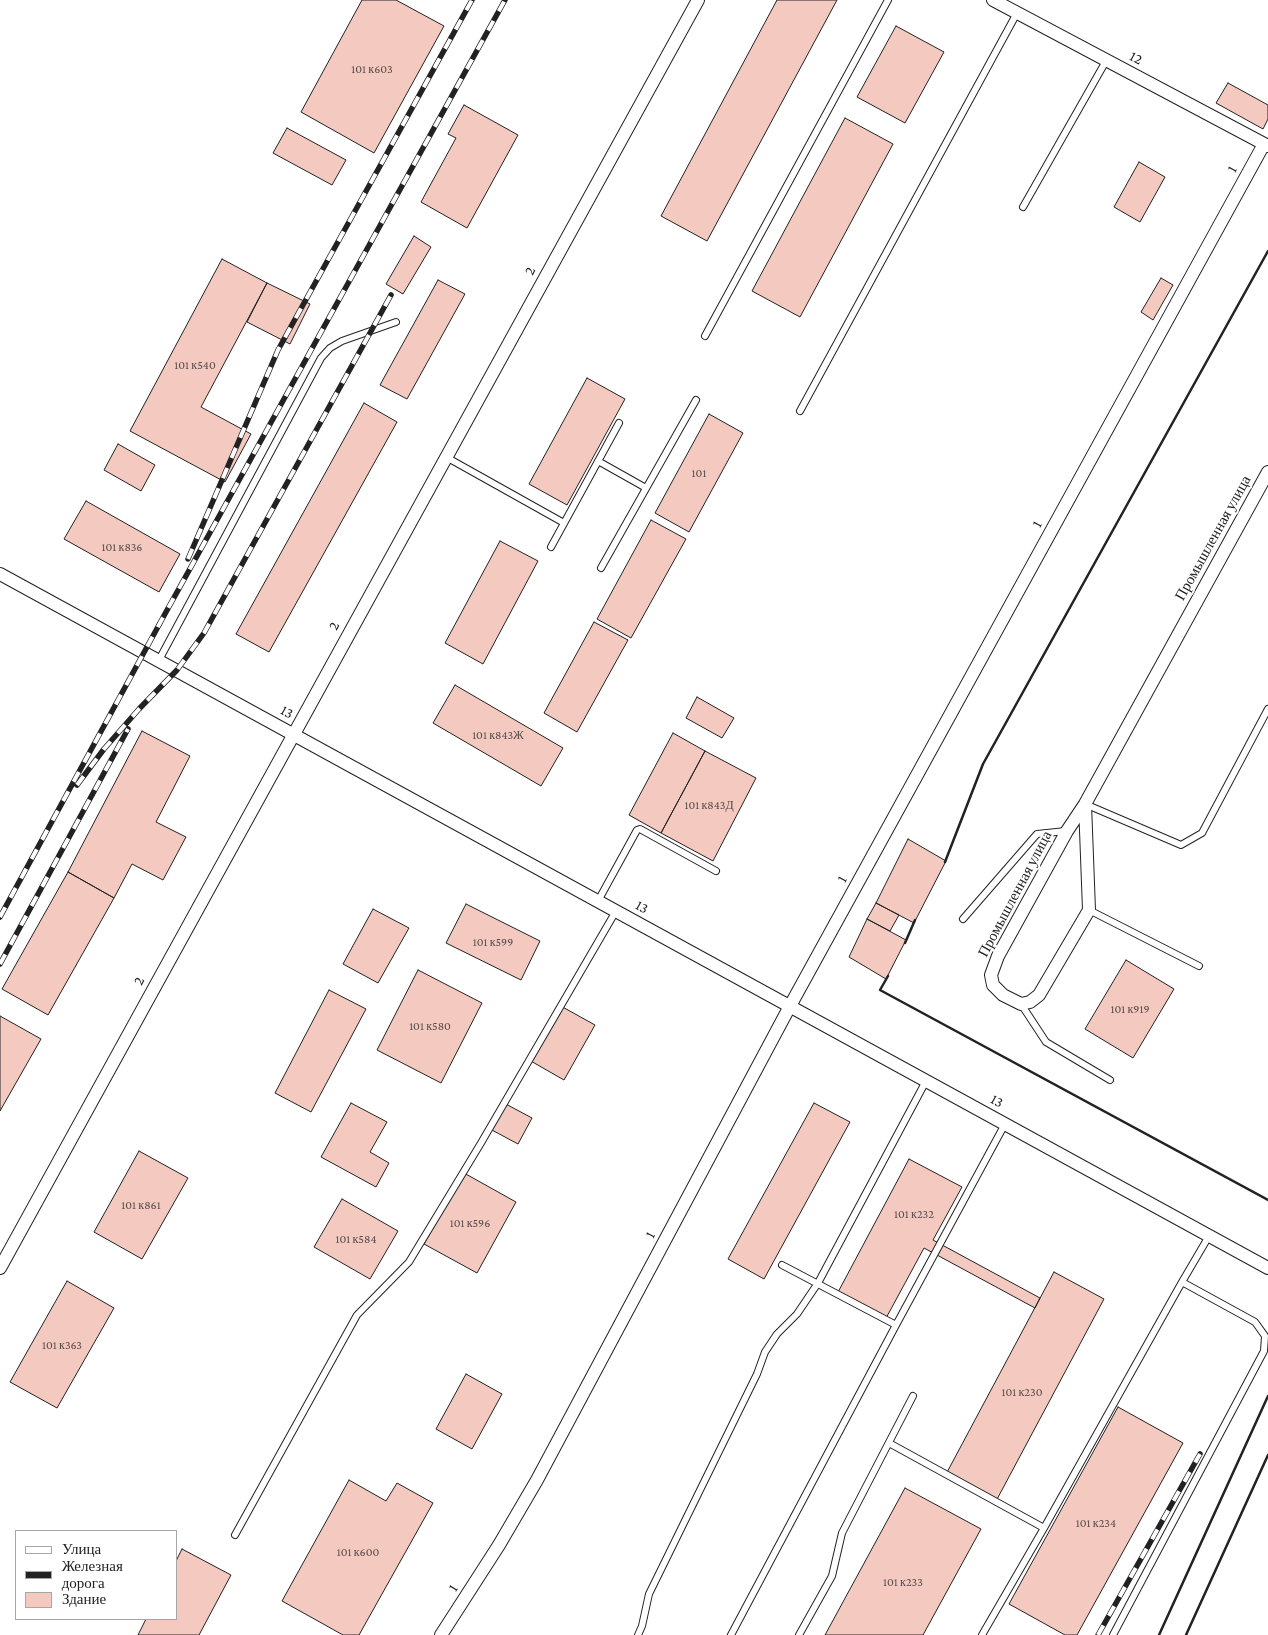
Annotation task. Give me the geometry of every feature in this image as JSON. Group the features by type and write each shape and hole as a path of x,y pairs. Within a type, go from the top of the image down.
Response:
{"street":[{"name":"2","path":"0,1268 698,0"},
{"name":"12","path":"993,0 1267,144"},
{"name":"1","path":"441,1635 500,1545 537,1480 790,1006 1267,144"},
{"name":"Промышленная улица","path":"1021,1004 1003,995 993,985 991,976 998,956 1067,831 1085,804 1268,472"},
{"name":"13","path":"0,574 1268,1268"},
{"path":"1021,1004 1030,1002 1039,995 1089,910 1085,804"}],"lane":[{"path":"705,336 888,0"},
{"path":"800,411 1017,13"},
{"path":"1023,207 1106,60"},
{"path":"159,660 321,358 330,348 342,341 396,322"},
{"path":"601,568 696,400"},
{"path":"550,547 619,422"},
{"path":"446,457 564,523"},
{"path":"598,461 646,488"},
{"path":"1085,804 1181,845 1202,833 1268,709"},
{"path":"598,901 637,830 640,829 716,871"},
{"path":"963,919 1037,834 1067,831"},
{"path":"1089,910 1199,966"},
{"path":"235,1535 357,1316 409,1262 481,1143 616,911"},
{"path":"1021,1004 1046,1042 1110,1080"},
{"path":"638,1635 642,1626 649,1594 757,1374 765,1352 777,1334 797,1314 818,1283 926,1081"},
{"path":"731,1635 896,1324 1005,1124"},
{"path":"982,1635 1209,1236"},
{"path":"782,1266 896,1324"},
{"path":"1113,1635 1264,1351 1265,1336 1255,1322 1182,1282"},
{"path":"799,1635 832,1576 842,1533 913,1396"},
{"path":"888,1443 1044,1528"}],"building":[{"path":"362,0 396,0 444,26 374,153 301,112"},
{"path":"777,0 837,0 707,241 661,216"},
{"path":"896,26 944,52 905,123 857,97"},
{"path":"1228,83 1268,105 1268,119 1263,129 1216,103"},
{"path":"464,105 518,135 467,228 421,202 456,138 448,134"},
{"path":"845,118 893,144 800,317 752,291"},
{"path":"287,128 346,160 332,185 273,153"},
{"path":"1139,162 1165,177 1140,222 1114,207"},
{"path":"414,236 431,247 403,294 386,284"},
{"path":"222,259 267,283 201,407 251,434 225,482 130,431"},
{"path":"1161,278 1173,285 1153,320 1141,312"},
{"path":"438,280 465,294 407,399 380,385"},
{"path":"267,283 310,304 290,344 247,322"},
{"path":"587,378 625,399 567,505 529,484"},
{"path":"364,403 397,422 269,652 236,634"},
{"path":"709,414 743,433 689,532 655,513"},
{"path":"118,444 155,465 141,491 104,470"},
{"path":"86,501 180,554 159,592 64,539"},
{"path":"651,520 686,539 631,638 597,619"},
{"path":"500,541 538,561 483,664 445,643"},
{"path":"594,622 628,640 577,732 544,713"},
{"path":"455,685 563,748 541,786 433,723"},
{"path":"697,697 734,718 722,738 686,718"},
{"path":"142,731 190,756 156,822 186,837 163,880 132,864 114,898 68,872"},
{"path":"673,733 705,751 661,833 629,815"},
{"path":"705,751 756,778 713,861 661,833"},
{"path":"908,839 946,861 914,923 876,903"},
{"path":"68,872 114,898 48,1015 2,989"},
{"path":"876,903 899,915 890,931 867,919"},
{"path":"466,904 540,941 521,980 446,943"},
{"path":"373,909 409,928 378,983 343,964"},
{"path":"867,919 906,940 886,979 849,957"},
{"path":"1126,960 1174,989 1133,1058 1085,1029"},
{"path":"418,970 482,1003 441,1083 377,1050"},
{"path":"329,990 366,1009 311,1112 275,1093"},
{"path":"559,1005 595,1025 564,1080 529,1060"},
{"path":"0,1016 41,1039 0,1111"},
{"path":"351,1103 387,1122 370,1152 389,1163 376,1187 321,1157"},
{"path":"504,1103 532,1118 518,1144 490,1129"},
{"path":"814,1103 850,1122 764,1279 728,1259"},
{"path":"139,1151 188,1178 142,1259 94,1232"},
{"path":"909,1159 962,1187 933,1240 1040,1298 1035,1308 924,1248 885,1320 837,1294"},
{"path":"464,1173 516,1202 477,1273 424,1244"},
{"path":"342,1199 398,1231 370,1279 314,1247"},
{"path":"1054,1272 1104,1299 995,1503 945,1476"},
{"path":"67,1281 114,1308 57,1408 10,1382"},
{"path":"466,1374 502,1394 472,1449 436,1429"},
{"path":"1118,1407 1183,1443 1077,1635 1065,1635 1009,1604"},
{"path":"349,1480 386,1501 397,1483 433,1503 359,1635 343,1635 282,1601"},
{"path":"905,1488 981,1529 923,1635 825,1635"},
{"path":"182,1549 231,1575 199,1635 138,1635 146,1620 178,1620 178,1557"}],"railway":[{"path":"188,559 278,350 472,0"},
{"path":"0,917 166,612 505,0"},
{"path":"77,785 104,749 177,670 204,633 391,295"},
{"path":"0,964 128,729"},
{"path":"1098,1635 1200,1454"}],"wall":[{"path":"945,862 983,764 1268,251"},
{"path":"905,943 915,920"},
{"path":"888,976 880,990 1268,1200"},
{"path":"1159,1635 1268,1396"},
{"path":"1186,1635 1268,1455"}]}
